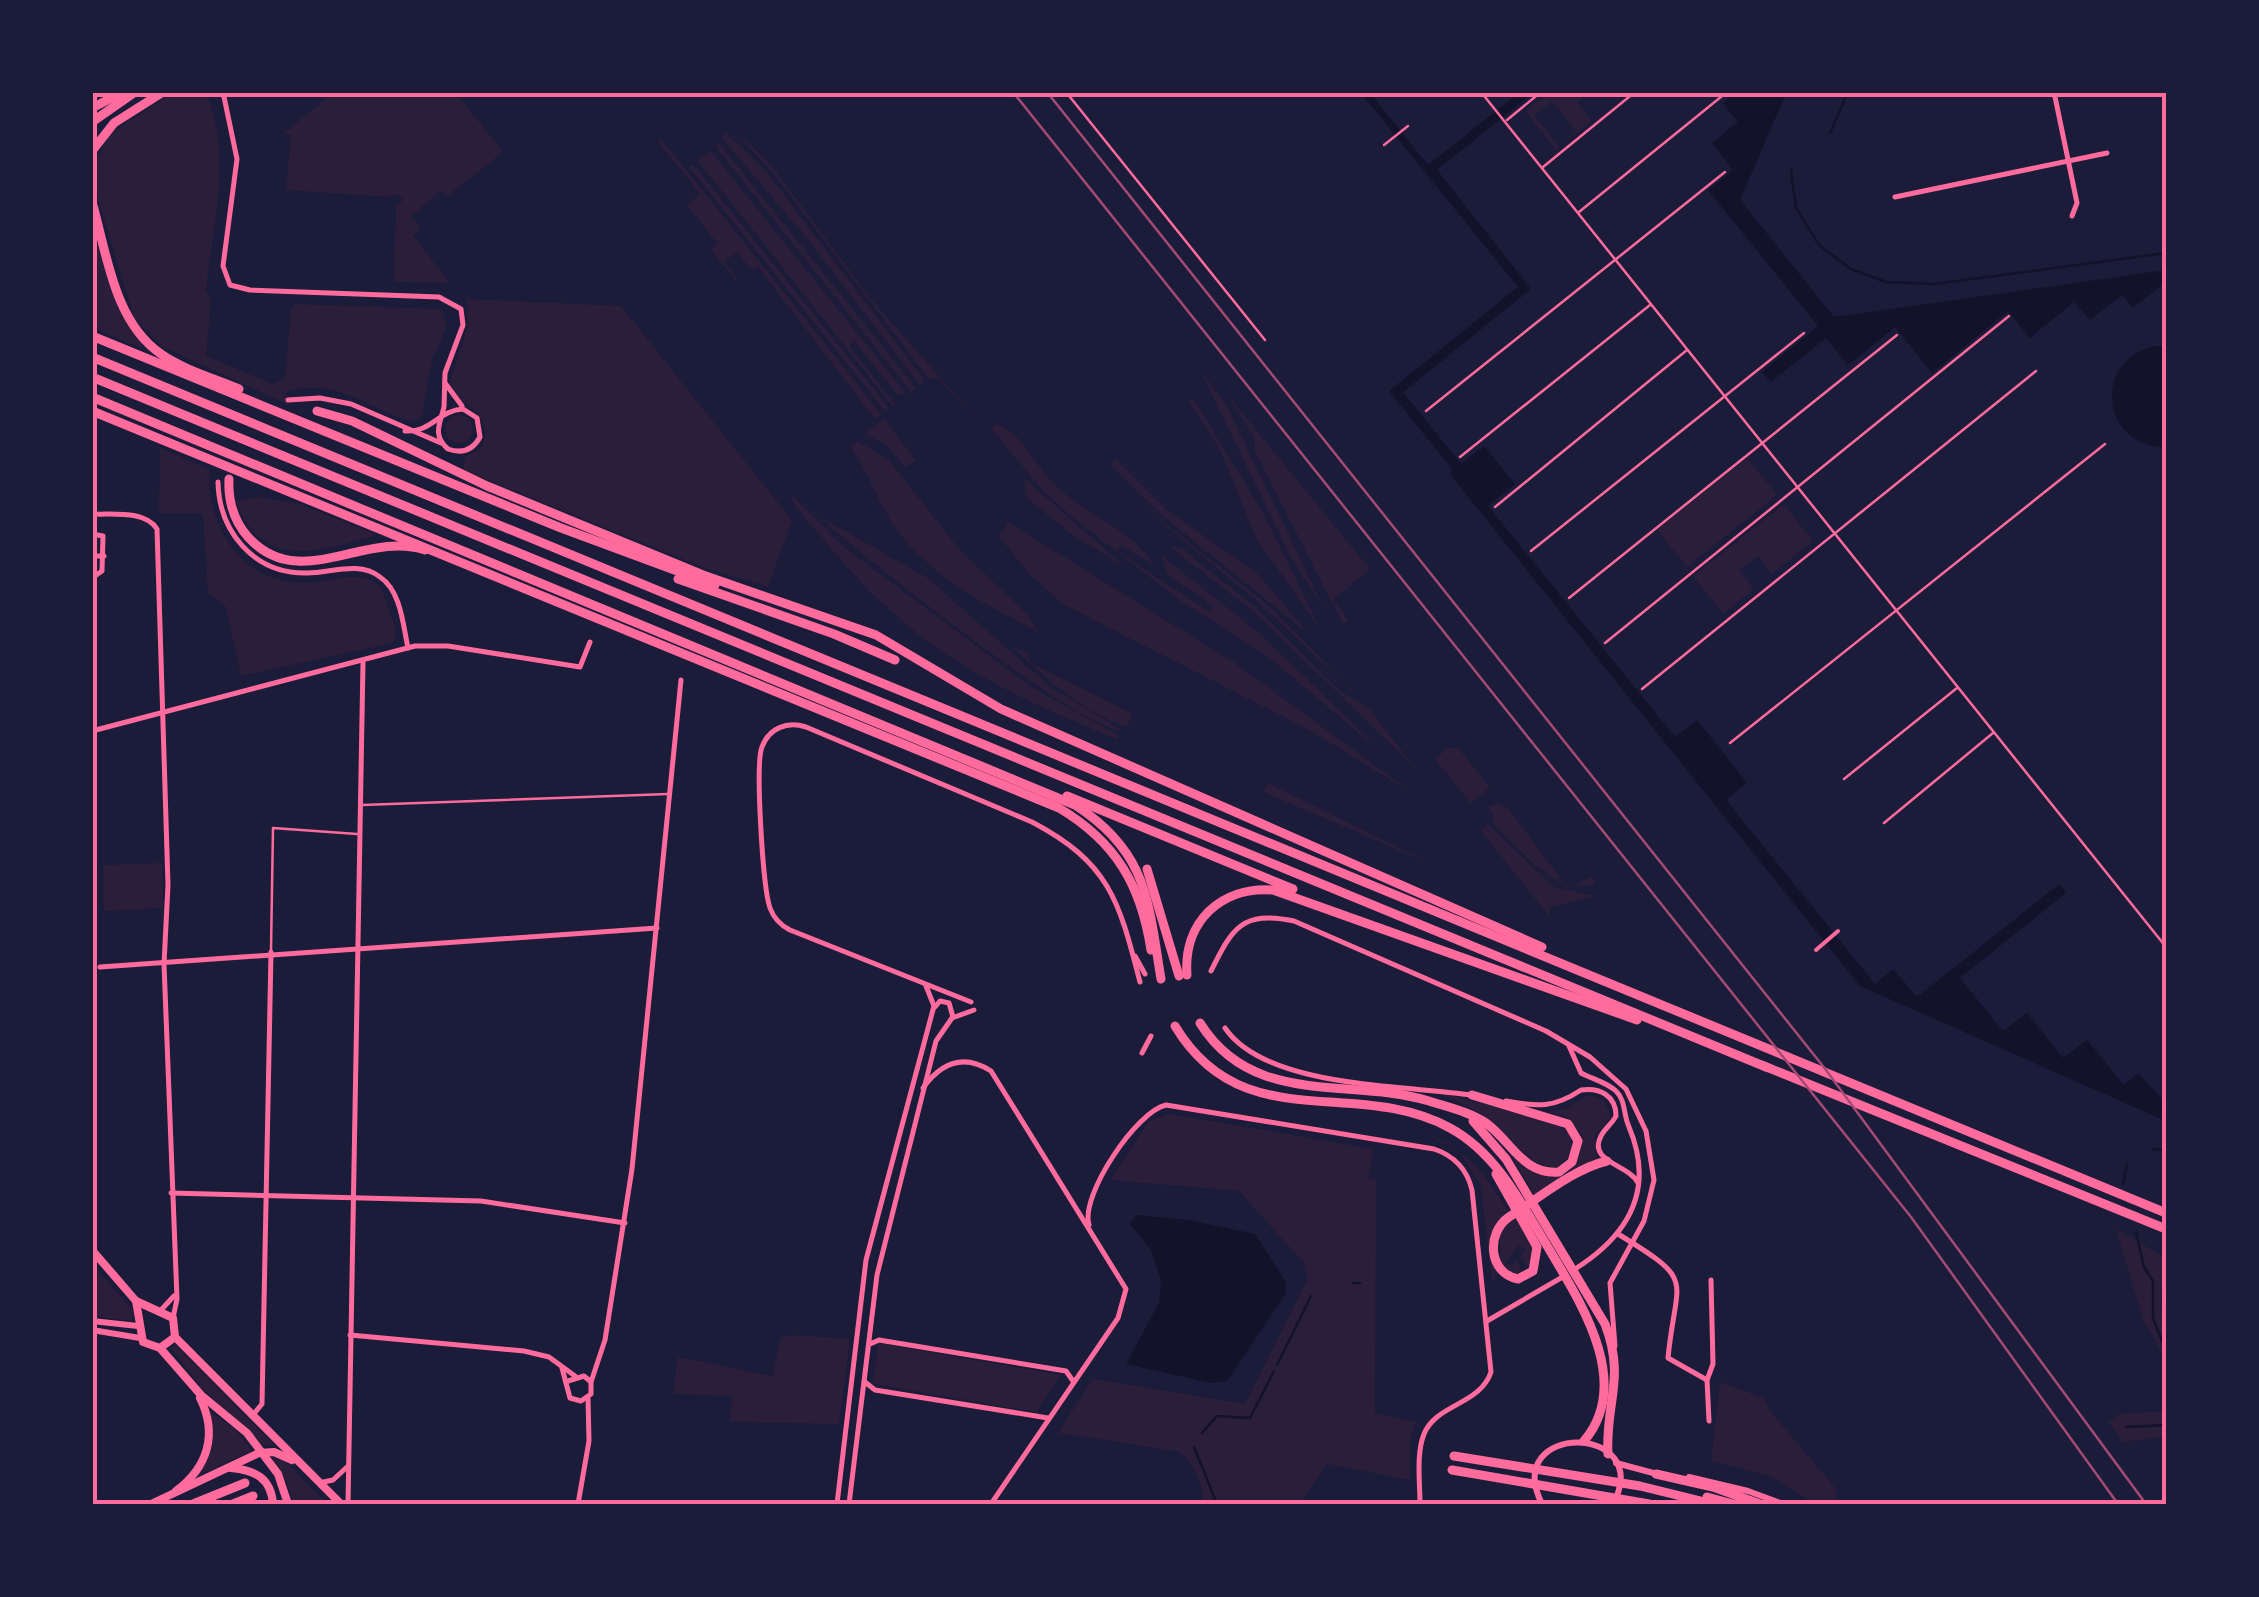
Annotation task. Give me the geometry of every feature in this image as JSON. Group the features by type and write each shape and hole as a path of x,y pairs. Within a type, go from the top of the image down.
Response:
{"highway":[{"path":"92,108 123,92"},
{"path":"92,122 136,92"},
{"path":"92,151 114,124 163,92"},
{"path":"92,202 124,310 141,337 170,360 304,422"},
{"path":"92,336 700,588 834,634 895,660"},
{"path":"92,357 2166,1213"},
{"path":"92,377 2166,1232"},
{"path":"95,398 1453,955"},
{"path":"94,411 1037,798 1080,820 1109,845 1133,882 1147,924 1158,979 1147,892 1118,840 1074,805 944,748"},
{"path":"318,411 352,421 487,486 703,575 876,635 1001,709 1165,778 1288,838 1505,928 1602,978"},
{"path":"229,479 232,507 242,528 259,547 282,559 316,562 383,544 401,544 517,583"},
{"path":"561,528 686,576 809,610"},
{"path":"1148,868 1183,975 1188,947 1199,920 1220,902 1254,890 1296,895 1766,1067"},
{"path":"1203,1024 1230,1056 1285,1084 1401,1095 1444,1106 1486,1123 1538,1171 1558,1172 1572,1162 1578,1145 1568,1124 1472,1095"},
{"path":"1176,1026 1207,1065 1251,1092 1425,1117 1455,1131 1489,1159 1518,1198 1595,1335 1601,1394 1595,1424 1584,1441"},
{"path":"1444,1106 1482,1129 1506,1158 1605,1324 1616,1368 1612,1458"},
{"path":"1489,1159 1538,1251 1533,1271 1521,1278 1504,1275 1496,1262 1494,1236 1508,1217 1546,1194 1607,1161"},
{"path":"1454,1456 1733,1504"},
{"path":"1452,1470 1624,1504"},
{"path":"1656,1474 1713,1487 1760,1504"},
{"path":"193,1504 245,1483"},
{"path":"1640,1486 1713,1504"},
{"path":"234,1504 253,1496"},
{"path":"1584,1496 1649,1504"}],"main road":[{"path":"92,1250 136,1301 150,1311"},
{"path":"136,1301 140,1338 146,1345 160,1348 196,1390 241,1426 278,1474 288,1504"},
{"path":"139,1322 150,1311 161,1310 174,1318 175,1337 315,1480"},
{"path":"160,1348 175,1337"},
{"path":"166,1499 194,1476 208,1450 208,1421 196,1390"},
{"path":"151,1504 262,1452 282,1454 345,1504"},
{"path":"230,1468 261,1476 270,1488 273,1504"}],"street":[{"path":"223,92 237,159 223,266 228,283 250,290 452,300 461,309 463,325 444,380 438,435 443,445"},
{"path":"2054,92 2077,205 2072,216"},
{"path":"1895,197 2107,153"},
{"path":"288,400 320,398 351,404 460,452 477,442 480,424 450,395 444,380"},
{"path":"405,431 424,430 450,410 467,410"},
{"path":"218,482 229,529 261,561 296,573 364,569 386,581 398,604 408,648"},
{"path":"92,514 152,520 157,529 168,885 164,964 174,1318"},
{"path":"92,534 105,539 100,575 92,578"},
{"path":"92,556 104,556"},
{"path":"92,729 105,729 408,648 448,646 580,668 590,642"},
{"path":"345,1504 363,662"},
{"path":"578,1504 589,1441 592,1367 605,1340 625,1223 681,680"},
{"path":"971,1002 790,930 771,912 759,760 762,745 777,728 806,727 1032,822 1063,840 1092,862 1110,886 1140,982"},
{"path":"1214,971 1233,930 1248,921 1294,921 1558,1038 1599,1064 1626,1090 1652,1149 1649,1207 1609,1292 1616,1368"},
{"path":"100,967 271,952 657,928"},
{"path":"1816,950 1838,931"},
{"path":"1132,950 1145,974"},
{"path":"253,1415 262,1405 271,952"},
{"path":"837,1504 866,1260 934,997 922,983"},
{"path":"849,1504 883,1241 936,1041 952,1018 954,1007 946,1001 938,1003 931,1014"},
{"path":"952,1018 974,1010"},
{"path":"1225,1028 1249,1054 1283,1068 1547,1107 1564,1103 1581,1090 1600,1090 1616,1106 1615,1120 1598,1142 1607,1161 1620,1164 1638,1183"},
{"path":"1142,1053 1152,1036"},
{"path":"1487,1322 1587,1262 1618,1234 1636,1202 1636,1148 1617,1093 1581,1074 1574,1052 1558,1038"},
{"path":"923,1088 935,1072 954,1062 974,1062 991,1071 1122,1278 1126,1300 991,1504"},
{"path":"1089,1225 1086,1208 1092,1193 1141,1120 1166,1104 1434,1149 1452,1156 1470,1180 1492,1362 1488,1381 1477,1394 1427,1428 1421,1447 1420,1504"},
{"path":"1607,1129 1619,1126 1630,1131"},
{"path":"1620,1164 1631,1159 1636,1148"},
{"path":"171,1193 481,1201 625,1223"},
{"path":"1618,1234 1669,1266 1679,1284 1670,1361 1707,1380"},
{"path":"1709,1421 1707,1380 1713,1364 1711,1280"},
{"path":"161,1310 176,1293"},
{"path":"92,1321 139,1322"},
{"path":"92,1330 140,1338"},
{"path":"350,1335 440,1340 524,1351 549,1357 591,1390 602,1393"},
{"path":"868,1347 879,1340 1066,1371 1073,1384"},
{"path":"561,1365 568,1381 567,1394 588,1410"},
{"path":"568,1381 592,1367"},
{"path":"864,1380 875,1390 1041,1419 1051,1416"},
{"path":"577,1402 591,1390"},
{"path":"1542,1504 1536,1479 1546,1454 1565,1442 1584,1441 1612,1458 1656,1474 1720,1483 1784,1504"},
{"path":"1612,1458 1618,1472 1613,1504"},
{"path":"315,1480 340,1476 348,1464"}],"lane":[{"path":"1066,92 1265,340"},
{"path":"1481,92 2166,947"},
{"path":"1504,122 1541,92"},
{"path":"1541,168 1635,92"},
{"path":"1578,213 1727,92"},
{"path":"1384,145 1408,126"},
{"path":"1426,411 1724,172"},
{"path":"1460,458 1651,304"},
{"path":"1605,643 2009,316"},
{"path":"1531,552 1804,333"},
{"path":"1568,598 1897,334"},
{"path":"1495,506 1688,350"},
{"path":"1642,689 2036,370"},
{"path":"1730,743 2105,444"},
{"path":"1844,779 1958,687"},
{"path":"1884,823 1994,732"},
{"path":"362,804 670,794"},
{"path":"271,952 273,828 361,834"}],"shaded area":[{"path":"1549,92 1588,93 1577,102 1592,121 1561,145 1576,131 1552,101 1534,115 1560,147 1556,150 1525,111"},
{"path":"1736,92 1786,93 1740,200 1834,317 2166,270 2166,282 2133,308 2122,295 2090,320 2074,302 2030,338 2008,311 1932,373 1895,327 1848,365 1826,338 1771,382 1762,372 1818,326 1708,190 1733,170 1712,143 1738,122 1723,103"},
{"path":"172,93 206,93 218,142 219,190 206,290 211,299 206,356 273,384 285,378 291,309 295,304 442,309 447,326 432,360 422,415 413,422 321,388 286,392 289,405 161,346 134,318 96,192 95,163 110,134"},
{"path":"333,93 456,93 503,152 446,197 441,191 411,216 421,229 413,236 450,283 394,282 396,207 403,200 398,194 388,197 286,190 291,135 284,133"},
{"path":"1361,93 1370,93 1428,165 1519,93 1533,93 1437,170 1531,289 1403,392 1461,464 1484,446 1515,484 1488,506 1675,737 1697,720 1747,783 1726,800 1875,984 1893,969 1917,997 2059,884 2066,893 1960,978 2003,1031 2027,1013 2063,1058 2087,1040 2124,1085 2138,1073 2166,1103 2166,1121 1860,986 1450,474 1453,470 1389,391 1518,287"},
{"path":"731,127 768,161 871,299 981,424 939,379 928,378 777,178"},
{"path":"726,133 769,175 925,381 920,385 809,241 722,138"},
{"path":"659,137 881,414 875,419 758,267 752,271 737,252 724,262 739,281 735,280 711,249 717,243 687,205 700,194 658,142"},
{"path":"719,143 916,388 911,392 715,146"},
{"path":"711,151 907,395 897,394 854,341 849,346 895,404 892,406 698,161"},
{"path":"693,164 889,408 885,411 689,167"},
{"path":"92,218 118,304 144,349 93,328"},
{"path":"467,299 621,306 792,520 768,587 705,568 463,470 465,457 481,448 485,436 481,419 449,384 468,325"},
{"path":"2166,346 2165,447 2144,443 2128,433 2117,419 2112,402 2113,384 2121,368 2134,354"},
{"path":"1200,370 1225,402 1325,610 1290,556"},
{"path":"1225,392 1370,569 1333,600 1349,620 1343,624 1255,452 1255,439"},
{"path":"1193,398 1265,516 1321,630 1257,540 1221,452 1189,401"},
{"path":"459,415 469,419 473,429 469,439 459,443 449,439 445,429 449,419"},
{"path":"884,419 916,460 906,468 885,444 865,434"},
{"path":"996,424 1021,442 1056,486 1135,543 1154,566 1121,545 1117,551 1210,612 1214,606 1167,575 1161,555 1258,632 1385,755 1271,659 1178,599 1077,521 1044,492 990,427"},
{"path":"857,441 888,459 960,550 1029,616 1038,632 977,599 921,557 891,521 850,447"},
{"path":"160,448 209,469 213,509 220,528 243,560 259,571 299,583 352,577 381,587 397,632 393,643 241,676 226,607 208,593 203,514 159,513"},
{"path":"1747,458 1777,495 1687,567 1657,530"},
{"path":"1116,459 1168,511 1256,572 1310,635 1165,518 1110,464"},
{"path":"1106,476 1270,607 1362,700 1259,603"},
{"path":"1024,478 1126,568 1070,533 1026,497"},
{"path":"790,493 844,547 1030,686 1119,736 1116,739 992,682 922,637 857,578 804,517"},
{"path":"257,497 300,504 377,535 314,550 277,547 261,539 247,524 236,501"},
{"path":"1784,504 1813,541 1772,574 1758,556 1739,570 1754,589 1723,614 1693,576"},
{"path":"817,515 928,578 1050,687 1123,731 1099,723 1018,672"},
{"path":"1006,521 1235,663 1415,795 1311,731 1063,604 1030,575 998,535 1005,530"},
{"path":"1169,546 1182,549 1254,606 1339,690 1370,710 1417,770 1259,616"},
{"path":"1012,646 1027,654 1031,663 1133,714 1127,727 1080,704 1051,682"},
{"path":"1449,747 1459,749 1490,787 1471,803 1435,759"},
{"path":"1268,783 1438,867 1263,792"},
{"path":"1498,803 1508,808 1564,883 1539,868 1491,821 1495,817 1487,807"},
{"path":"1488,824 1553,887 1596,896 1550,907 1549,916 1480,830"},
{"path":"162,863 163,908 104,911 103,865"},
{"path":"1591,876 1596,883 1580,886 1564,883 1575,885"},
{"path":"1437,1092 1554,1121 1571,1135 1572,1153 1556,1168 1535,1163 1480,1113"},
{"path":"1589,1095 1604,1100 1611,1117 1595,1135 1597,1160 1535,1196 1509,1153 1539,1175 1554,1177 1569,1172 1581,1151 1581,1134 1565,1116 1547,1112 1565,1109"},
{"path":"1169,1114 1374,1149 1368,1178 1376,1180 1375,1413 1416,1422 1410,1438 1410,1480 1327,1464 1299,1504 1193,1504 1202,1500 1199,1480 1177,1451 1058,1433 1093,1379 1245,1404 1308,1278 1304,1263 1239,1191 1110,1180 1149,1121"},
{"path":"1460,1153 1473,1163 1509,1212 1496,1225 1490,1241 1490,1258 1498,1275 1492,1282 1481,1186"},
{"path":"1136,1215 1188,1220 1255,1234 1286,1282 1285,1294 1227,1381 1211,1383 1126,1364 1159,1303 1161,1280 1150,1248 1130,1224"},
{"path":"1514,1218 1535,1247 1529,1269 1520,1257 1525,1249 1519,1245 1506,1262 1511,1266 1517,1260 1522,1273 1518,1275 1502,1268 1499,1230"},
{"path":"2116,1229 2164,1257 2161,1299 2166,1359 2143,1320"},
{"path":"93,1266 133,1310 132,1321 93,1316"},
{"path":"780,1337 850,1339 839,1424 730,1422 732,1396 673,1394 678,1357 773,1376"},
{"path":"878,1343 1061,1375 1037,1412 873,1384"},
{"path":"175,1345 274,1445 262,1445 200,1386 171,1348"},
{"path":"1720,1382 1764,1398 1770,1411 1837,1490 1836,1504 1816,1504 1770,1476 1711,1461"},
{"path":"2166,1411 2166,1436 2123,1442 2109,1423 2119,1414"},
{"path":"210,1412 233,1427 252,1451 199,1475 213,1441"},
{"path":"271,1457 286,1462 327,1504 294,1504"}],"waterway":[{"path":"1830,133 1848,92"},
{"path":"1791,170 1796,208 1819,245 1851,269 1886,282 1934,284 2166,253"},
{"path":"2153,1149 2166,1150"},
{"path":"2123,1184 2127,1164"},
{"path":"2136,1232 2144,1267 2153,1281 2153,1318 2166,1352"},
{"path":"1353,1283 1360,1283"},
{"path":"1277,1365 1311,1296"},
{"path":"1202,1433 1217,1416 1250,1418 1274,1371"},
{"path":"2126,1427 2166,1425"},
{"path":"1194,1447 1217,1504"}],"railway":[{"path":"1013,92 1911,1217 2118,1504"},
{"path":"1047,92 1826,1070 2146,1504"}]}
